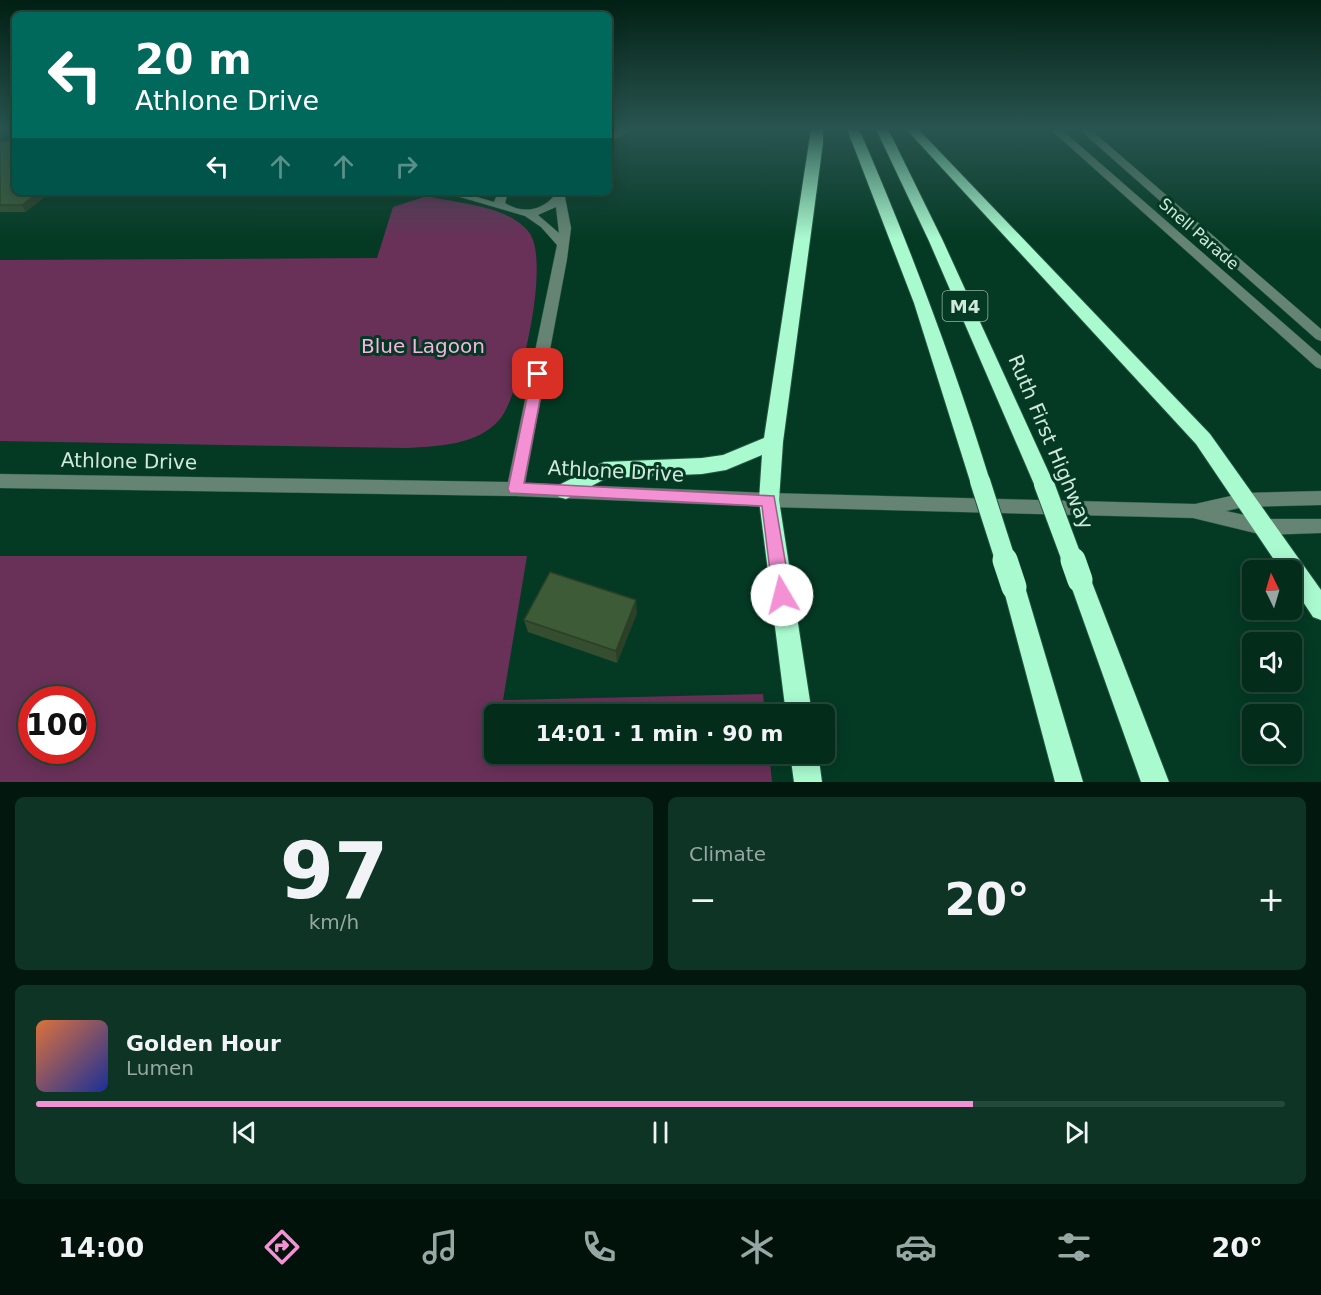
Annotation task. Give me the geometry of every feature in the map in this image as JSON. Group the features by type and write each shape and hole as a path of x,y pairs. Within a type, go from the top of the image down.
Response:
{"highway":[{"path":"798,704 769,500 773,442 814,165"},
{"name":"M4","path":"867,165 924,310 959,408 1014,587 1069,782"},
{"name":"Ruth First Highway","path":"900,165 936,241 1044,484 1155,782"},
{"path":"946,165 1203,439 1321,609"},
{"path":"566,491 603,470 718,464 748,454 773,442"},
{"path":"806,764 808,782"}],"street":[{"name":"Snell Parade","path":"1096,165 1321,364"},
{"name":"Snell Parade","path":"1126,165 1321,336"},
{"path":"458,195 527,213 546,209 558,195"},
{"path":"501,195 499,199 506,209"},
{"path":"515,489 563,245 565,214 560,195"},
{"path":"527,213 545,225 563,245"},
{"name":"Athlone Drive","path":"0,481 515,489 769,500 1193,511 1263,527 1321,526"},
{"name":"Athlone Drive","path":"1193,511 1244,500 1321,498"}],"green space":[{"name":"Blue Lagoon","path":"427,196 481,207 507,216 519,222 528,231 535,245 537,268 535,295 531,325 517,382 500,419 480,435 456,443 406,448 0,441 0,260 377,258 393,207"},
{"path":"0,556 527,556 503,700 763,694 764,704 484,704 484,764 770,764 772,782 0,782"}],"building":[{"path":"0,165 12,165 12,195 35,195 22,205 0,205"},
{"path":"550,572 636,600 616,651 524,620"}],"route":[{"path":"538,374 515,489 769,500 782,595"}]}
